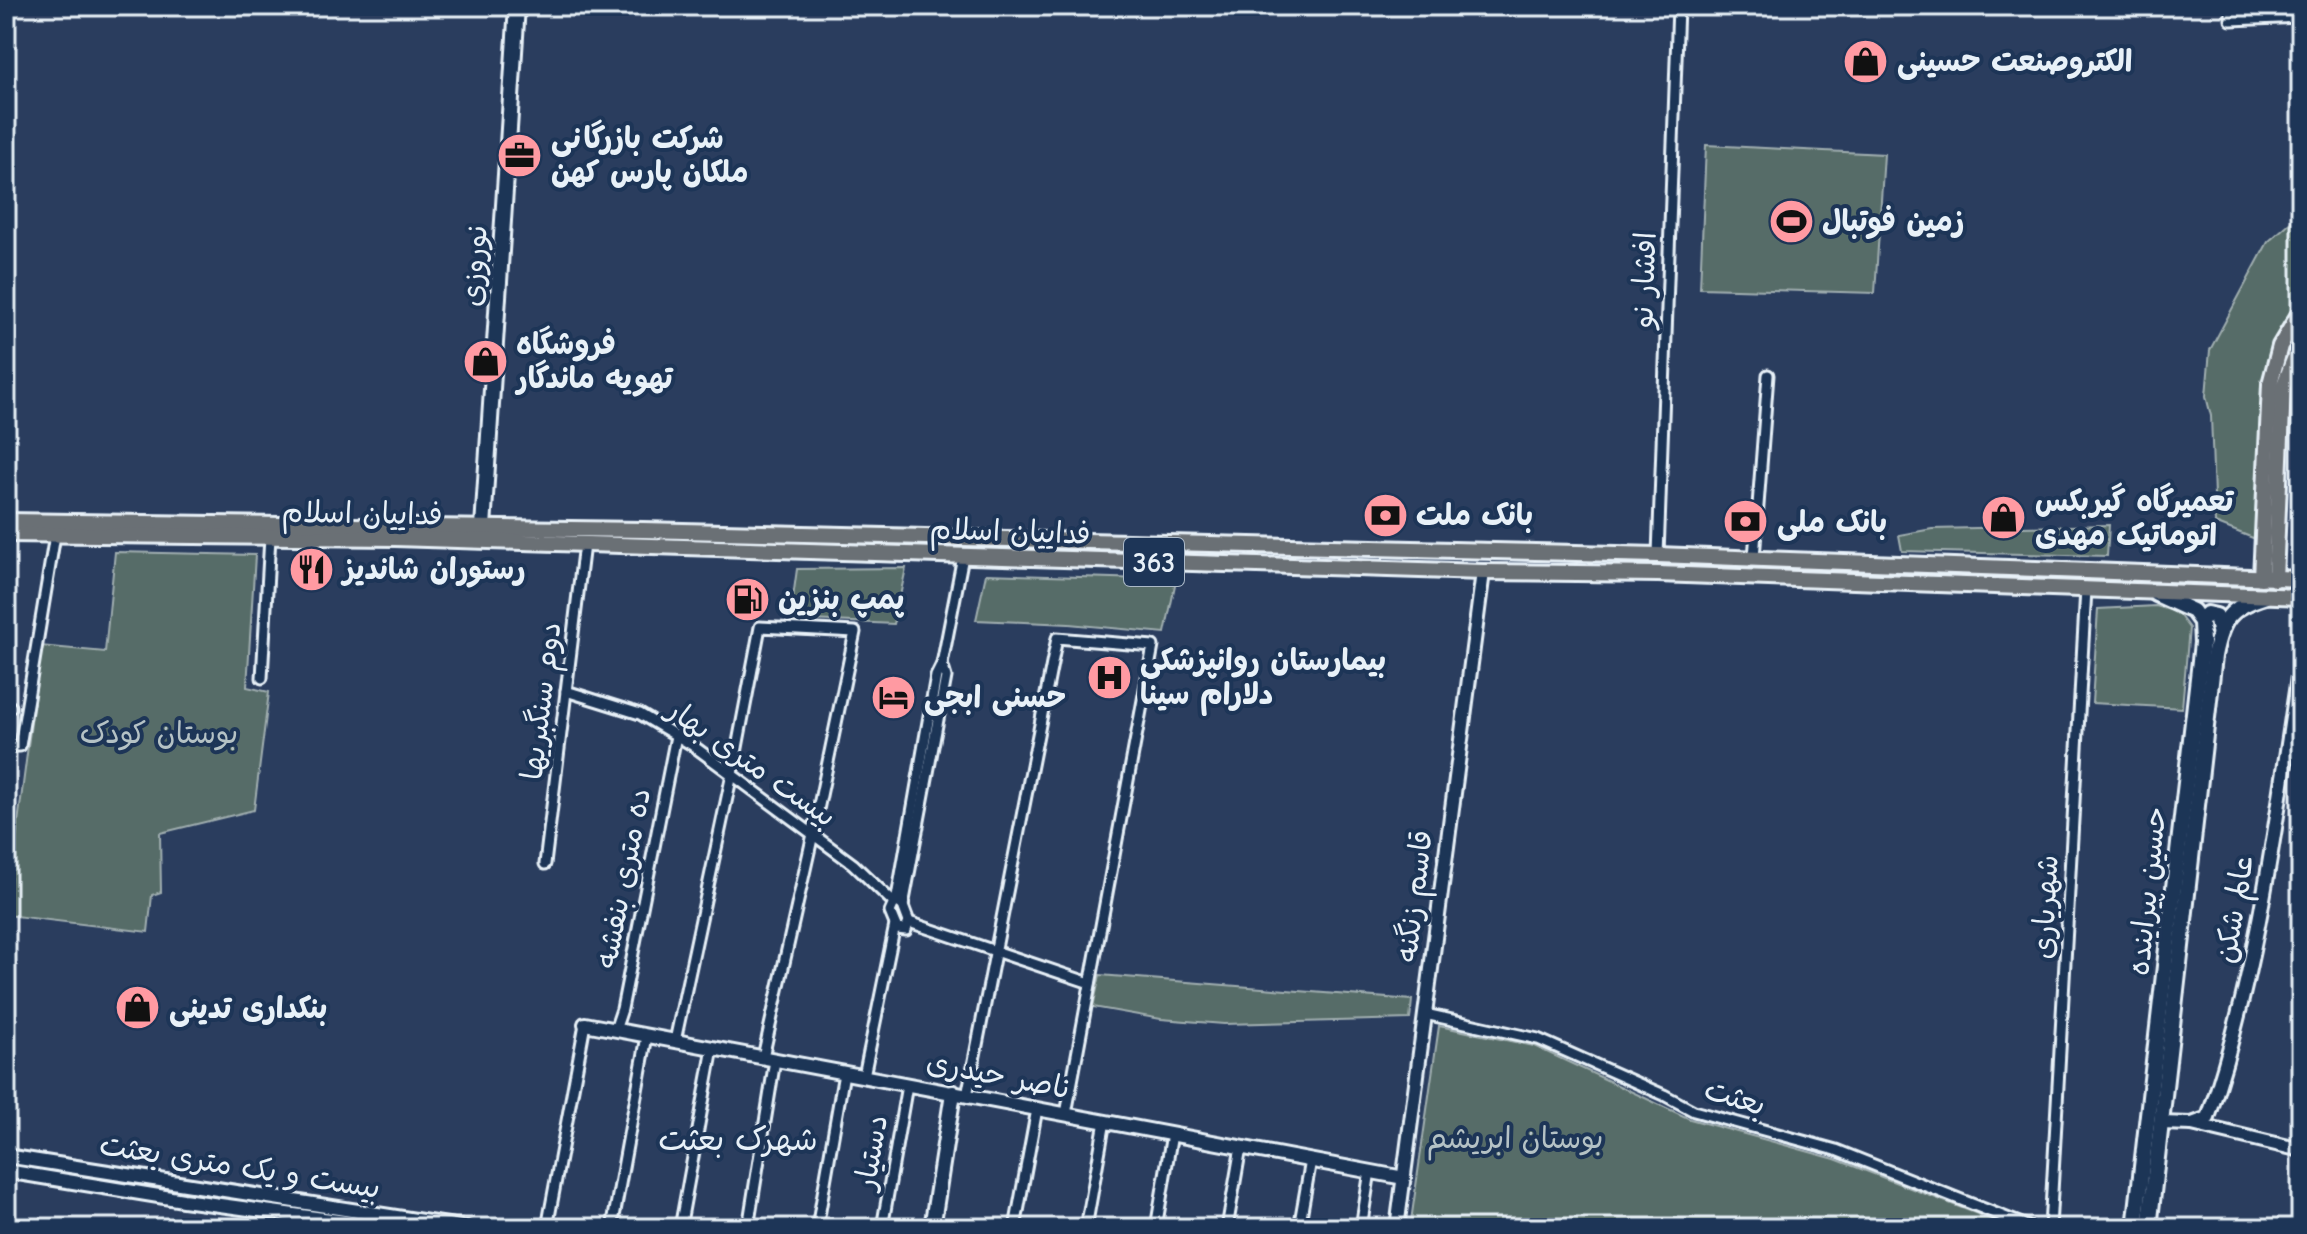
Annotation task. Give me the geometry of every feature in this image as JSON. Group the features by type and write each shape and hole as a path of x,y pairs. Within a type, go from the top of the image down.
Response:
{"main road":[{"name":"نوروزی","path":"483,527 517,6"},
{"path":"2268,579 2270,384 2280,346 2301,311"},
{"path":"2268,579 2283,387 2301,342"},
{"name":"فداییان اسلام","path":"6,521 483,527 1658,555 2301,579"},
{"name":"فداییان اسلام","path":"6,534 584,544 1483,572 1658,574 2301,597"},
{"path":"2149,591 2193,611 2201,622 2207,614 2216,616 2219,631"},
{"path":"2219,631 2235,610 2266,596"},
{"name":"حسین پیراینده","path":"2135,1228 2202,643 2201,622"},
{"name":"حسین پیراینده","path":"2149,1228 2219,631"},
{"path":"932,1228 960,1094"}],"street":[{"name":"افشار نو","path":"1658,555 1678,6"},
{"path":"2231,6 2231,20 2301,17"},
{"path":"1754,558 1768,375"},
{"path":"6,746 20,746 55,535"},
{"path":"262,678 270,537"},
{"name":"دوم سنگبریها","path":"545,864 584,544"},
{"path":"909,922 906,930 897,929 890,912 898,904 946,677 942,664 963,556"},
{"name":"قاسم زنگنه","path":"1397,1228 1483,572"},
{"name":"شهریاری","path":"2050,1228 2086,589"},
{"path":"675,1041 760,627 855,632 769,1058 748,1228"},
{"path":"960,1094 996,952 1057,638 1153,646 1066,1114"},
{"name":"عالم شکن","path":"2192,1124 2208,1118 2226,1066 2249,974 2301,658"},
{"name":"بیست متری بهار","path":"566,691 640,714 676,736 853,864 898,904"},
{"name":"ده متری بنفشه","path":"615,1030 622,1009 676,736"},
{"path":"898,904 909,922 1090,983"},
{"path":"864,1076 895,925"},
{"name":"بعثت","path":"1425,1014 1538,1039 1694,1111 1836,1150 2032,1228"},
{"path":"547,1228 585,1024"},
{"name":"ناصر حیدری","path":"585,1024 1404,1178"},
{"path":"612,1228 647,1036"},
{"path":"680,1228 713,1048"},
{"path":"817,1228 844,1073"},
{"name":"دستیار","path":"882,1228 907,1085"},
{"path":"1015,1228 1037,1109"},
{"path":"1086,1228 1105,1121"},
{"path":"2161,1123 2192,1124 2301,1150"},
{"path":"1156,1228 1172,1134"},
{"path":"1227,1228 1241,1147"},
{"name":"بیست و یک متری بعثت","path":"6,1156 467,1228"},
{"path":"1299,1228 1311,1160"},
{"name":"بیست و یک متری بعثت","path":"6,1171 183,1200 389,1228"},
{"path":"1361,1228 1370,1171"}],"green space":[{"name":"زمین فوتبال","path":"1706,145 1884,154 1875,293 1700,288"},
{"path":"2301,213 2301,296 2279,335 2258,540 2215,523 2211,416 2206,396 2210,350 2268,242"},
{"path":"2109,525 2107,556 1902,551 1899,535 1932,529"},
{"name":"بوستان کودک","path":"115,552 255,555 247,687 269,692 254,810 160,833 161,892 152,895 148,932 6,915 41,646 105,652"},
{"path":"906,568 894,624 790,619 797,569"},
{"path":"986,574 1176,580 1165,633 976,620"},
{"path":"2156,606 2177,612 2189,628 2182,708 2092,703 2098,609"},
{"path":"1100,975 1412,1000 1410,1019 1224,1024 1161,1019 1093,1007"},
{"name":"بوستان ابریشم","path":"1439,1026 1534,1046 1690,1119 1835,1159 2014,1228 1410,1228"}],"place":[{"name":"الکتروصنعت حسینی","path":"1866,61"},
{"name":"شرکت بازرگانی ملکان پارس کهن","path":"520,155"},
{"name":"زمین فوتبال","path":"1791,221"},
{"name":"فروشگاه تهویه ماندگار","path":"485,361"},
{"name":"بانک ملت","path":"1385,515"},
{"name":"تعمیرگاه گیربکس اتوماتیک مهدی","path":"2004,518"},
{"name":"بانک ملی","path":"1746,522"},
{"name":"رستوران شاندیز","path":"312,569"},
{"name":"پمپ بنزین","path":"747,599"},
{"name":"بیمارستان روانپزشکی دلارام سینا","path":"1109,677"},
{"name":"حسنی ابجی","path":"893,697"},
{"name":"بنکداری تدینی","path":"138,1008"}],"district":[{"name":"شهرک بعثت","path":"738,1139"}]}
